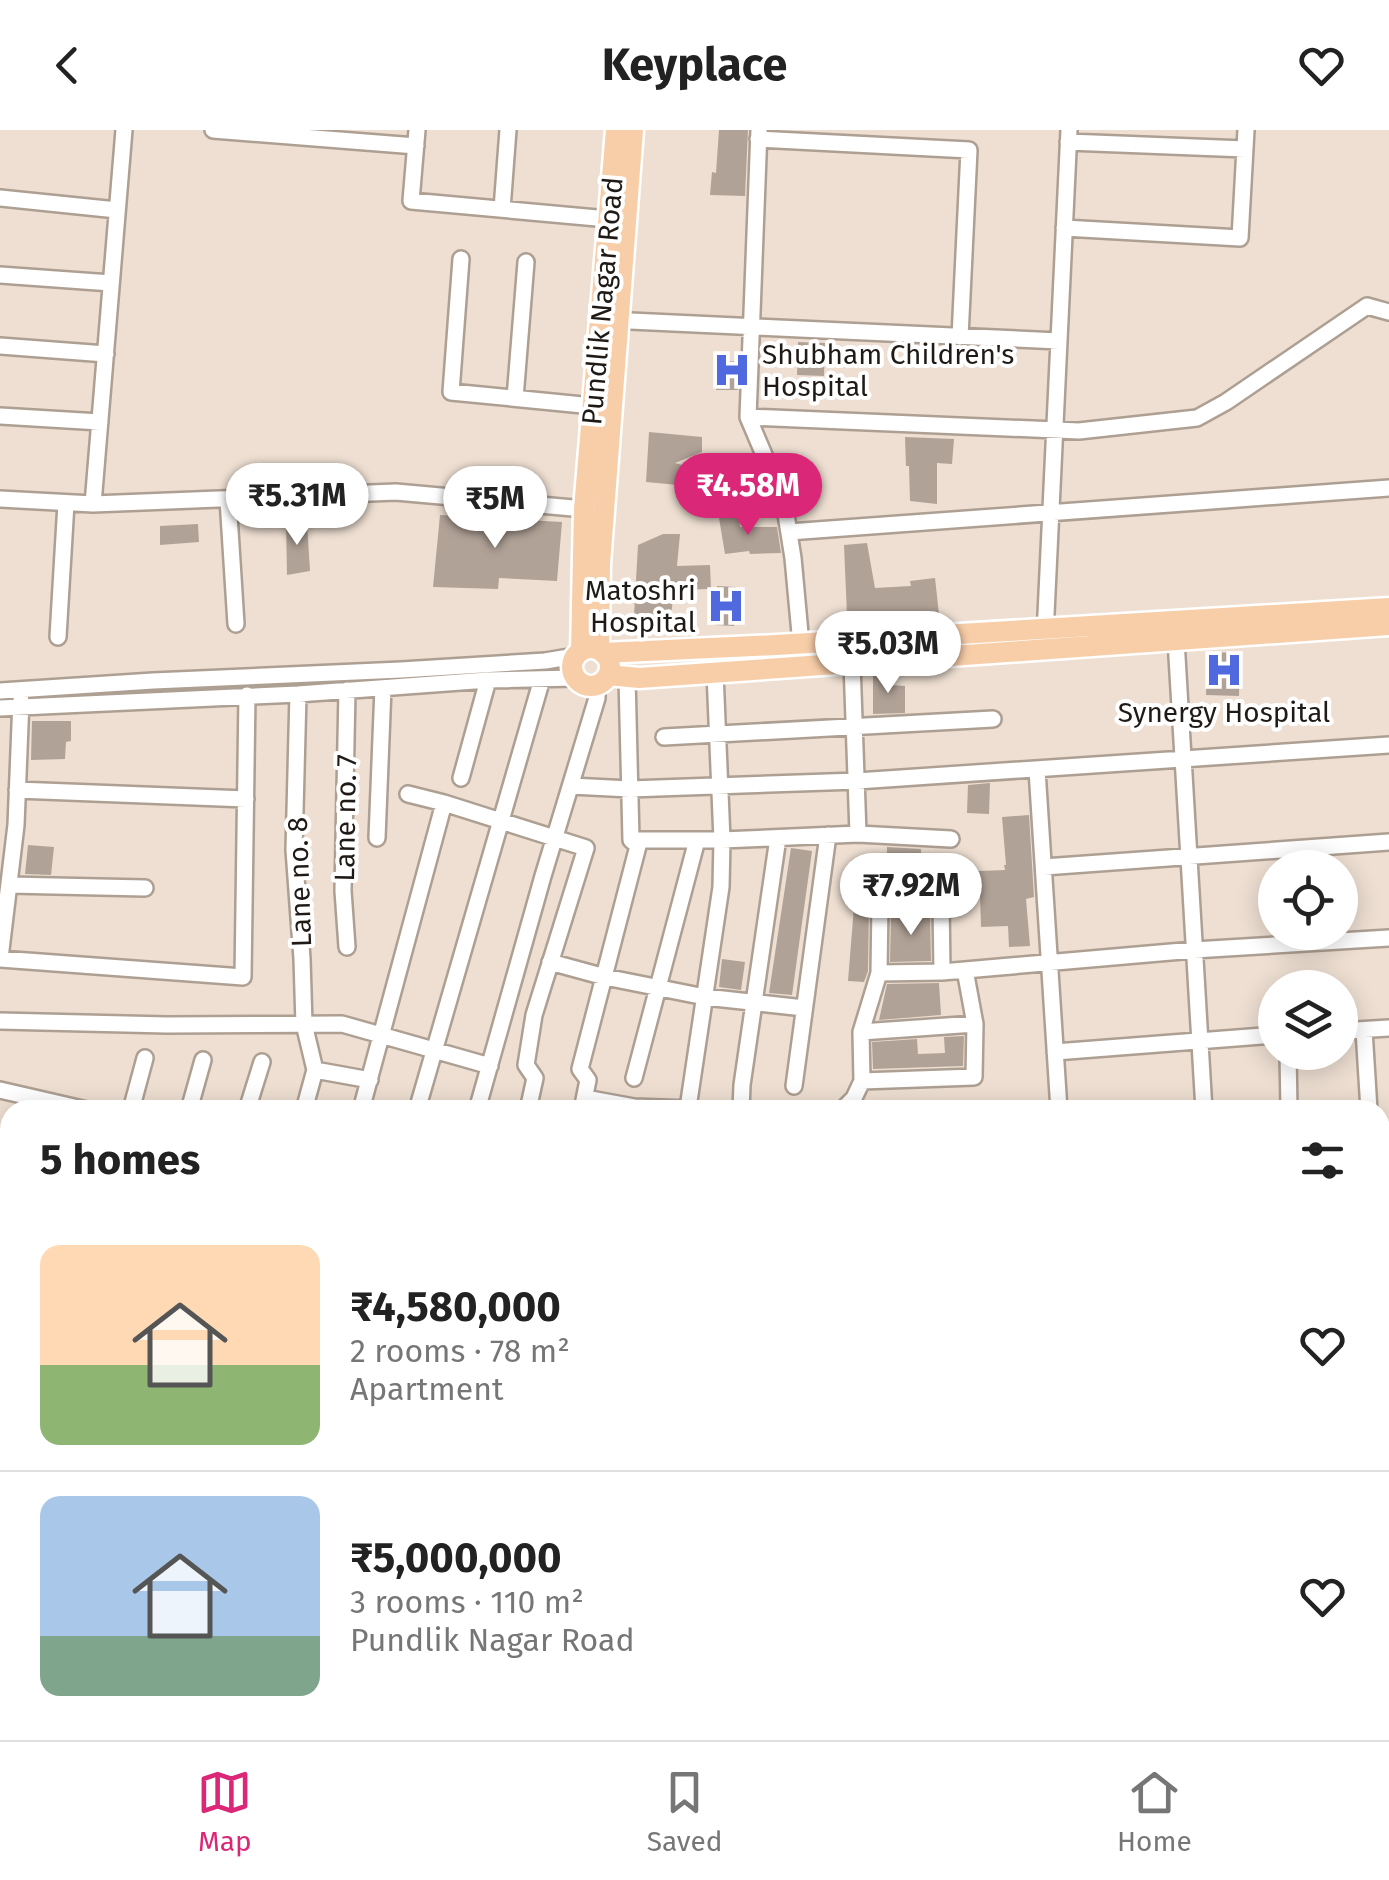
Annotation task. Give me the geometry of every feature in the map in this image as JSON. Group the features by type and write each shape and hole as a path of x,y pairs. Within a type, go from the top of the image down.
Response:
{"main road":[{"name":"Pundlik Nagar Road","path":"594,510 593,406 610,320 608,219 616,130"},
{"name":"Pundlik Nagar Road","path":"610,679 610,667 586,657 610,320 633,130"},
{"path":"1389,608 1045,639 852,663 581,684 586,657 801,644 1045,639 1176,640 1389,625"}],"street":[{"path":"93,504 124,130"},
{"path":"213,130 416,138 411,202 608,219"},
{"path":"502,210 508,130"},
{"path":"1064,228 1240,238 1246,130"},
{"path":"803,666 794,558 784,502 748,417 759,134 969,150 960,337"},
{"path":"1045,639 1069,136 1245,148"},
{"path":"0,198 117,210"},
{"path":"461,259 451,392 593,406"},
{"path":"515,398 526,262"},
{"path":"0,274 111,283"},
{"path":"748,417 1079,430 1197,418 1367,306 1389,312"},
{"path":"610,320 1059,341"},
{"path":"0,346 106,354"},
{"path":"0,416 100,422"},
{"path":"789,532 1389,488"},
{"path":"0,499 93,504 396,492 594,510"},
{"path":"228,499 236,624"},
{"path":"58,637 66,502"},
{"path":"1176,640 1203,1100"},
{"path":"0,691 21,700 298,694 383,688 414,678 586,657"},
{"path":"0,708 21,700 153,680 542,679 586,657"},
{"path":"852,663 858,834"},
{"path":"689,1100 721,887 716,672"},
{"path":"420,1100 542,679"},
{"path":"480,1100 597,698 610,679"},
{"path":"584,1100 588,1080 580,1069 638,846 631,840 630,789 610,679"},
{"path":"461,778 488,680"},
{"path":"376,838 383,688"},
{"name":"Lane no. 7","path":"347,690 343,891 347,947"},
{"name":"Lane no. 8","path":"298,694 294,850 304,1024 315,1070"},
{"path":"21,700 16,825 0,959 243,977 247,696"},
{"path":"664,737 993,719"},
{"path":"571,786 630,789 857,780 1389,745"},
{"path":"1038,770 1058,1100"},
{"path":"17,790 246,799"},
{"path":"408,794 586,848 534,1014 526,1066 535,1078 530,1100"},
{"path":"364,1100 444,802"},
{"path":"631,840 858,834 951,840"},
{"path":"794,1086 828,835"},
{"path":"741,1100 778,838"},
{"path":"634,1078 698,840"},
{"path":"1044,867 1389,842"},
{"path":"9,884 145,888"},
{"path":"852,1100 862,1082 861,1032 879,972 880,903 941,900 942,972"},
{"path":"879,972 942,972 1389,938"},
{"path":"550,962 704,997 804,1008"},
{"path":"862,1082 974,1077 975,1024 966,970"},
{"path":"0,1021 342,1024 490,1066"},
{"path":"861,1032 975,1024"},
{"path":"1358,1030 1389,1028"},
{"path":"1364,1030 1368,1100"},
{"path":"1055,1052 1258,1036"},
{"path":"134,1100 146,1058"},
{"path":"192,1100 203,1060"},
{"path":"250,1100 262,1062"},
{"path":"307,1100 315,1070 370,1080"},
{"path":"1288,1070 1288,1100"}],"building":[{"path":"719,130 748,130 745,196 710,195"},
{"path":"798,342 825,343 824,376 797,375"},
{"path":"717,361 739,361 738,390 716,390"},
{"path":"649,432 702,437 702,452 675,463 702,470 700,487 646,482"},
{"path":"905,437 954,439 952,464 937,463 937,504 910,501"},
{"path":"440,515 562,522 557,581 499,578 498,589 433,587"},
{"path":"739,516 740,527 777,527 781,553 725,554 719,518"},
{"path":"286,522 307,523 310,571 287,575"},
{"path":"198,524 199,542 160,545 160,526"},
{"path":"663,534 680,534 677,566 710,565 711,589 674,590 669,634 633,633 638,545"},
{"path":"867,543 875,588 911,586 910,581 935,578 939,614 847,616 844,545"},
{"path":"717,586 736,587 734,626 715,625"},
{"path":"1207,652 1240,653 1239,696 1206,695"},
{"path":"890,674 890,685 905,686 905,713 873,714 873,675"},
{"path":"32,721 71,721 71,741 66,742 65,759 31,760"},
{"path":"990,783 989,814 967,813 968,785"},
{"path":"1029,815 1034,897 1026,899 1030,946 1009,947 1008,926 981,927 980,894 952,895 951,872 1005,870 1002,817"},
{"path":"28,845 54,847 51,875 25,874"},
{"path":"887,847 921,849 923,890 880,892 871,897 868,971 864,982 848,981 858,857 887,860"},
{"path":"791,848 812,851 792,995 769,993"},
{"path":"930,913 931,961 890,962 891,914"},
{"path":"722,959 745,962 741,990 719,987"},
{"path":"939,983 941,1015 879,1020 887,984"},
{"path":"964,1036 963,1066 873,1069 872,1042 917,1039 918,1054 945,1053 944,1037"}],"place":[{"name":"Shubham Children's Hospital","path":"732,370"},
{"name":"Matoshri Hospital","path":"726,606"},
{"name":"Synergy Hospital","path":"1224,670"}]}
